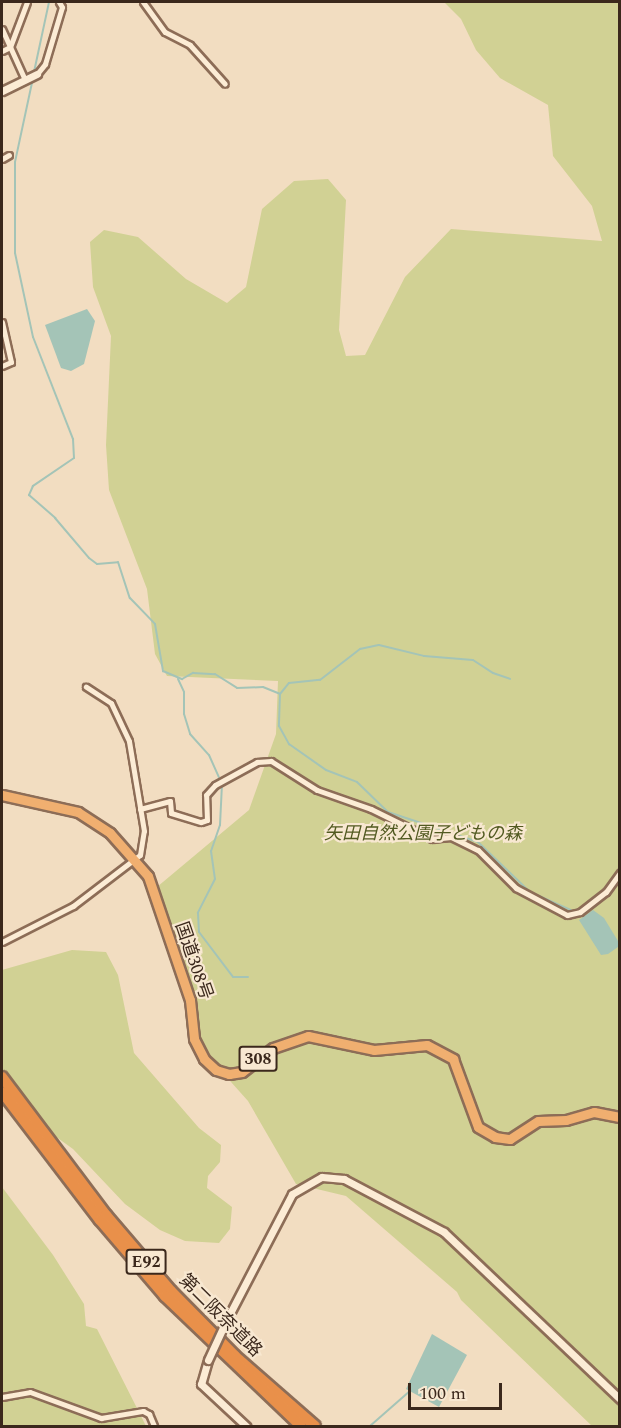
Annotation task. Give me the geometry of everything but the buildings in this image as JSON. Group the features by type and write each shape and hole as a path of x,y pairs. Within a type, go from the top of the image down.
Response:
{"highway":[{"name":"国道308号","path":"2,795 78,812 110,833 134,860 154,888 190,1000 195,1039 204,1059 216,1070 229,1074 242,1072 273,1048 308,1036 374,1050 427,1045 453,1059 478,1126 495,1137 510,1139 538,1121 566,1120 594,1112 620,1117"},
{"name":"第二阪奈道路","path":"2,1077 106,1215 171,1291 235,1356 315,1426"},
{"name":"第二阪奈道路","path":"2,1092 100,1220 165,1296 301,1426"}],"street":[{"path":"2,51 10,47 27,2"},
{"path":"2,92 37,74 45,64 62,7 59,2"},
{"path":"143,2 165,32 190,45 225,84"},
{"path":"2,29 25,80"},
{"path":"2,159 9,155"},
{"path":"2,322 11,362 2,366"},
{"path":"2,942 73,906 140,855 144,831 129,741 111,703 86,687"},
{"path":"140,809 170,801 174,814 201,822 207,820 206,795 215,785 257,762 271,761 317,790 371,809 432,839 451,837 478,850 516,888 567,915 580,912 606,892 620,873"},
{"path":"246,1426 201,1384 208,1360 292,1194 322,1177 344,1179 444,1232 620,1399"},
{"path":"2,1397 30,1392 101,1419 142,1411 149,1414 154,1426"}],"green space":[{"name":"矢田自然公園子どもの森","path":"444,2 619,3 619,1426 592,1426 461,1300 457,1292 346,1196 296,1184 248,1101 206,1054 164,931 157,887 249,810 276,734 278,681 167,676 155,654 147,589 109,490 106,445 111,336 93,287 90,242 104,230 138,237 186,279 227,303 246,287 262,209 294,181 328,179 346,200 339,330 346,356 365,355 405,277 451,229 602,241 592,206 553,156 548,105 500,78 476,50 461,19"},
{"path":"72,950 106,952 118,975 134,1053 199,1128 221,1145 220,1162 208,1176 207,1188 232,1207 230,1229 219,1243 185,1241 160,1230 125,1204 73,1149 41,1126 2,1078 2,970"},
{"path":"2,1187 53,1255 84,1304 86,1326 97,1329 146,1426 2,1426"}],"shaded area":[{"path":"87,309 95,321 84,364 71,371 61,368 45,325"},
{"path":"593,910 604,918 618,941 618,947 608,954 601,955 579,920"},
{"path":"432,1334 467,1355 439,1407 406,1389"}],"waterway":[{"path":"34,72 49,2"},
{"path":"33,78 15,162 15,253 33,337 73,439 74,458 33,486 29,495 55,518 89,558 97,564 118,562 130,598 155,624 163,671 182,679 193,673 215,674 237,688 263,687 280,694 279,726 289,744 326,770 357,782 388,812 478,842 530,892 571,910"},
{"path":"280,694 289,683 320,680 360,649 379,645 424,656 473,660 493,673 510,679"},
{"path":"178,679 184,692 184,714 190,734 209,755 219,777"},
{"path":"222,784 220,825 211,851 215,879 198,913 199,932 233,977 248,977"},
{"path":"370,1426 411,1390"}]}
